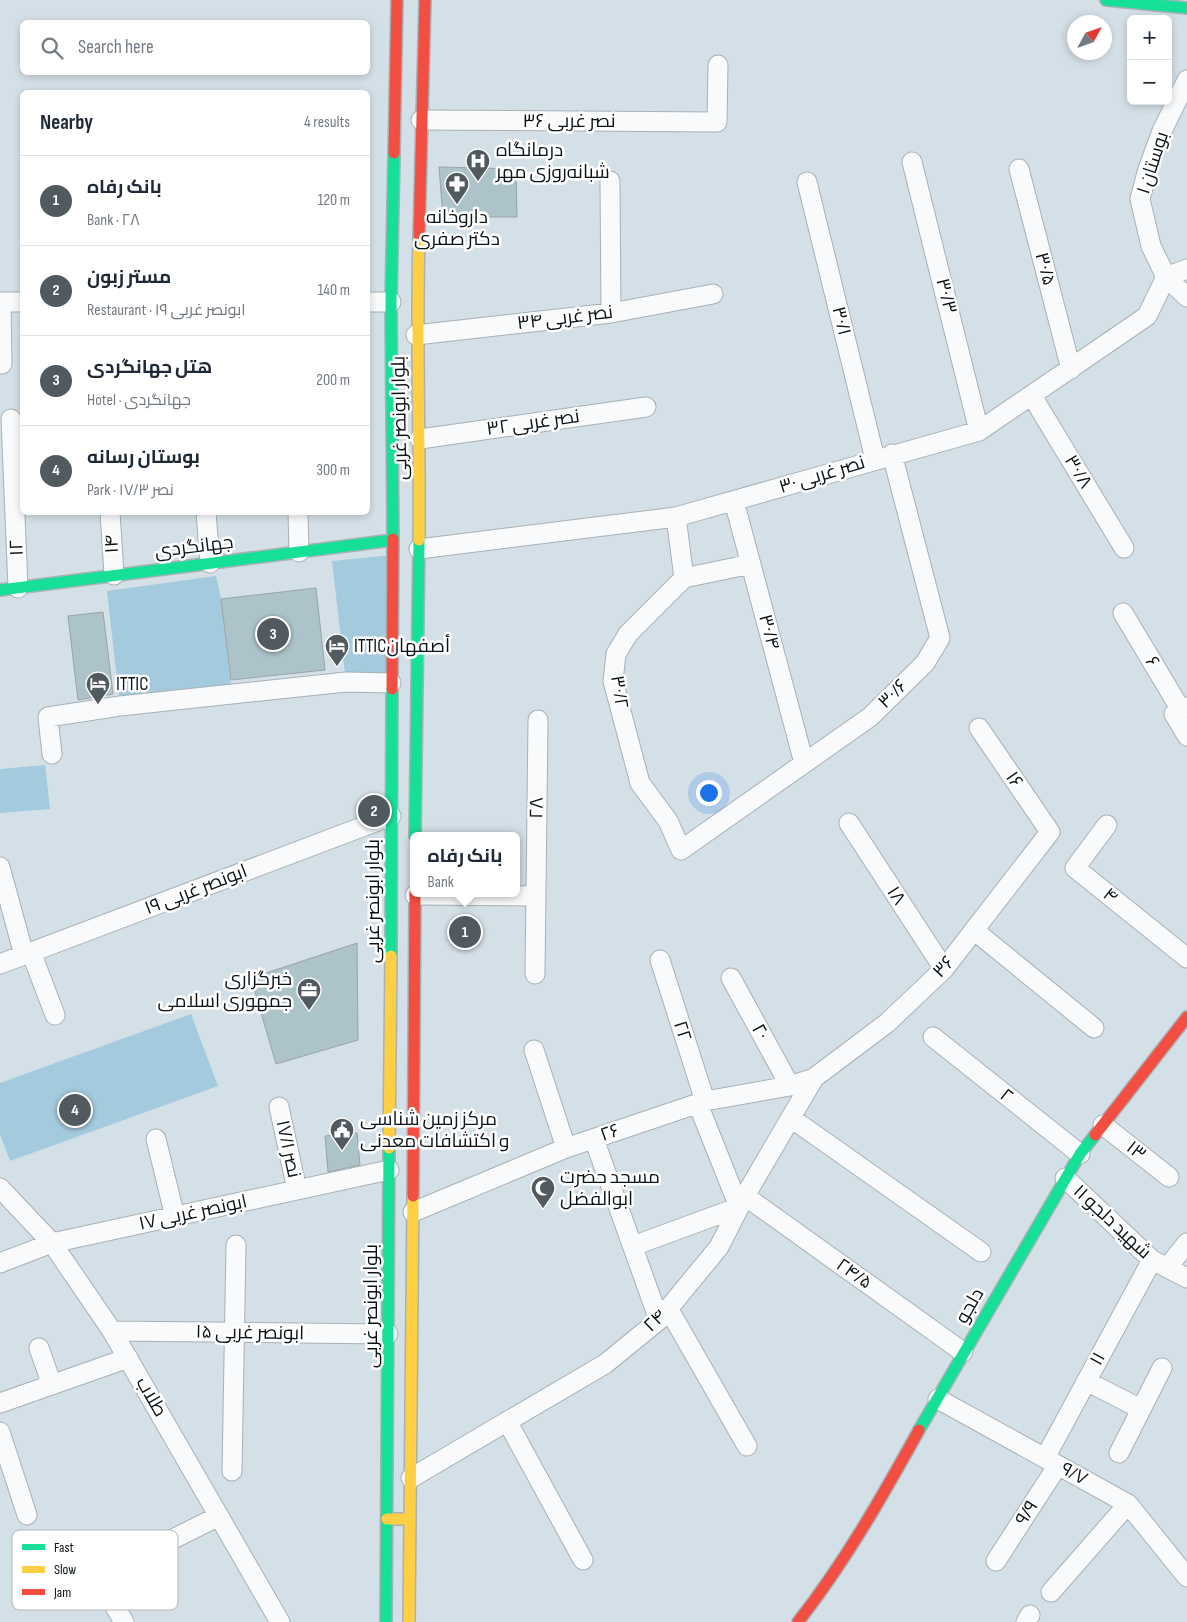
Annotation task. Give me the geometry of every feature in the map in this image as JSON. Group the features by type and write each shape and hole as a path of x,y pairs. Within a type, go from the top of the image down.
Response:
{"main road":[{"name":"بلوار ابونصر غربی","path":"386,1622 394,441 391,302 397,0"},
{"name":"بلوار ابونصر غربی","path":"415,832 420,549 420,439 416,335 425,0"},
{"path":"1106,0 1187,8"},
{"name":"جهانگردی","path":"9,589 393,540"},
{"path":"409,1622 415,897"},
{"name":"دلجو","path":"798,1622 823,1590 868,1522 963,1352 1080,1154 1184,1028"},
{"path":"387,1519 410,1519"}],"street":[{"name":"نصر غربی ۳۶","path":"421,120 717,122 718,66"},
{"name":"بوستان ۱","path":"1166,277 1151,246 1140,199 1148,169 1162,131 1187,80"},
{"name":"۳۰/۳","path":"912,162 979,431"},
{"name":"۳۰/۵","path":"1019,169 1071,369"},
{"path":"610,181 611,313"},
{"name":"۳۰/۱","path":"807,182 883,457"},
{"path":"1187,269 1166,277 1187,297"},
{"name":"نصر غربی ۳۰","path":"420,549 676,517 979,431 1147,316 1166,277"},
{"name":"نصر غربی ۳۴","path":"416,335 611,313 713,294"},
{"path":"2,364 0,302 20,302"},
{"path":"370,302 391,302"},
{"name":"۳۰/۸","path":"1032,396 1124,548"},
{"name":"نصر غربی ۳۲","path":"420,439 646,407"},
{"name":"۱۲","path":"9,589 11,419"},
{"name":"۳۰/۶","path":"681,850 870,716 925,663 940,638 883,457"},
{"name":"۳۰/۴","path":"734,501 804,763"},
{"name":"۱۴","path":"110,515 114,575"},
{"path":"206,515 210,563"},
{"path":"298,515 299,552"},
{"path":"676,517 684,578 751,564"},
{"name":"۳۰/۲","path":"681,850 668,820 640,783 613,680 616,654 628,634 684,578"},
{"name":"۶","path":"1123,613 1181,711 1187,736"},
{"path":"52,754 48,717 120,706 346,682 391,682"},
{"name":"۲۸","path":"535,974 538,720"},
{"name":"۱۶","path":"979,728 1050,832"},
{"name":"ابونصر غربی ۱۹","path":"0,964 391,816"},
{"name":"۱۸","path":"849,823 944,969"},
{"name":"۴","path":"1107,825 1075,868 1187,958"},
{"name":"۳۶","path":"814,1078 887,1023 944,969 1050,832"},
{"path":"0,867 28,954 55,1015"},
{"path":"520,896 536,896"},
{"path":"975,931 1094,1028"},
{"name":"۲۲","path":"660,960 701,1102 742,1202"},
{"name":"۲۰","path":"731,978 790,1086"},
{"name":"۲","path":"933,1037 1080,1154"},
{"path":"534,1050 566,1148"},
{"name":"۲۶","path":"413,1212 566,1148 701,1102 790,1086 814,1078"},
{"name":"۲۴","path":"411,1478 606,1364 664,1314 719,1247 742,1202 814,1078"},
{"name":"نصر ۱۷/۱","path":"279,1107 297,1190"},
{"path":"791,1118 981,1252"},
{"name":"۱۳","path":"1103,1125 1169,1177"},
{"path":"594,1138 633,1246 664,1314 747,1446"},
{"path":"156,1139 175,1217"},
{"name":"ابونصر غربی ۱۷","path":"0,1263 52,1243 389,1170"},
{"name":"شهید دلجو ۱۱","path":"1065,1178 1160,1264 1187,1278"},
{"name":"طلاب","path":"0,1188 52,1243 112,1331 280,1622"},
{"path":"633,1246 742,1202"},
{"name":"۲۴/۵","path":"742,1202 963,1352"},
{"name":"۱۱","path":"1051,1461 1086,1381 1160,1264 1187,1243"},
{"path":"232,1470 236,1245"},
{"name":"ابونصر غربی ۱۵","path":"112,1331 388,1334"},
{"path":"39,1348 52,1385"},
{"path":"0,1403 128,1358"},
{"path":"1119,1453 1162,1368"},
{"path":"1086,1381 1141,1409"},
{"name":"۹/۷","path":"938,1399 1128,1504 1187,1578"},
{"path":"507,1421 583,1560"},
{"path":"0,1432 27,1515"},
{"name":"۹/۹","path":"996,1561 1051,1461"},
{"path":"1051,1592 1128,1504"},
{"path":"178,1536 219,1516"},
{"path":"117,1610 124,1622"}],"shaded area":[{"path":"393,555 391,683 346,682 332,561"},
{"path":"216,576 221,599 232,694 120,706 107,591"},
{"path":"45,765 50,809 0,813 0,769"},
{"path":"191,1014 218,1086 10,1161 0,1134 0,1083"}],"building":[{"name":"درمانگاه شبانه‌روزی مهر","path":"439,167 516,169 517,217 443,217"},
{"path":"316,588 325,670 231,680 221,599"},
{"path":"103,612 113,694 78,700 68,616"},
{"name":"خبرگزاری جمهوری اسلامی","path":"357,943 358,1040 276,1064 251,978"},
{"name":"مرکز زمین شناسی و اکتشافات معدنی","path":"357,1133 360,1165 328,1172 325,1136"}],"traffic: fast":[{"path":"1106,0 1187,8"},
{"path":"393,539 391,302 394,153"},
{"path":"0,590 393,540"},
{"path":"415,832 419,540"},
{"path":"391,956 392,689"},
{"path":"919,1430 1080,1154 1095,1135"},
{"path":"386,1622 389,1148"}],"traffic: slow":[{"path":"419,236 419,540"},
{"path":"389,1148 391,956"},
{"path":"409,1622 413,1196"},
{"path":"387,1519 410,1519"}],"traffic: jam":[{"path":"394,153 397,0"},
{"path":"419,236 425,0"},
{"path":"392,689 393,539"},
{"path":"413,1196 415,897"},
{"path":"1095,1135 1187,1017"},
{"path":"798,1622 847,1553 919,1430"}],"place":[{"name":"درمانگاه شبانه‌روزی مهر","path":"478,182"},
{"name":"داروخانه دکتر صفری","path":"457,205"},
{"name":"هتل جهانگردی","path":"273,634"},
{"name":"ITTICأصفهان","path":"337,667"},
{"name":"ITTIC","path":"98,705"},
{"name":"مستر زبون","path":"374,811"},
{"name":"بانک رفاه","path":"465,932"},
{"name":"خبرگزاری جمهوری اسلامی","path":"309,1011"},
{"name":"بوستان رسانه","path":"75,1110"},
{"name":"مرکز زمین شناسی و اکتشافات معدنی","path":"342,1151"},
{"name":"مسجد حضرت ابوالفضل","path":"543,1209"}]}
